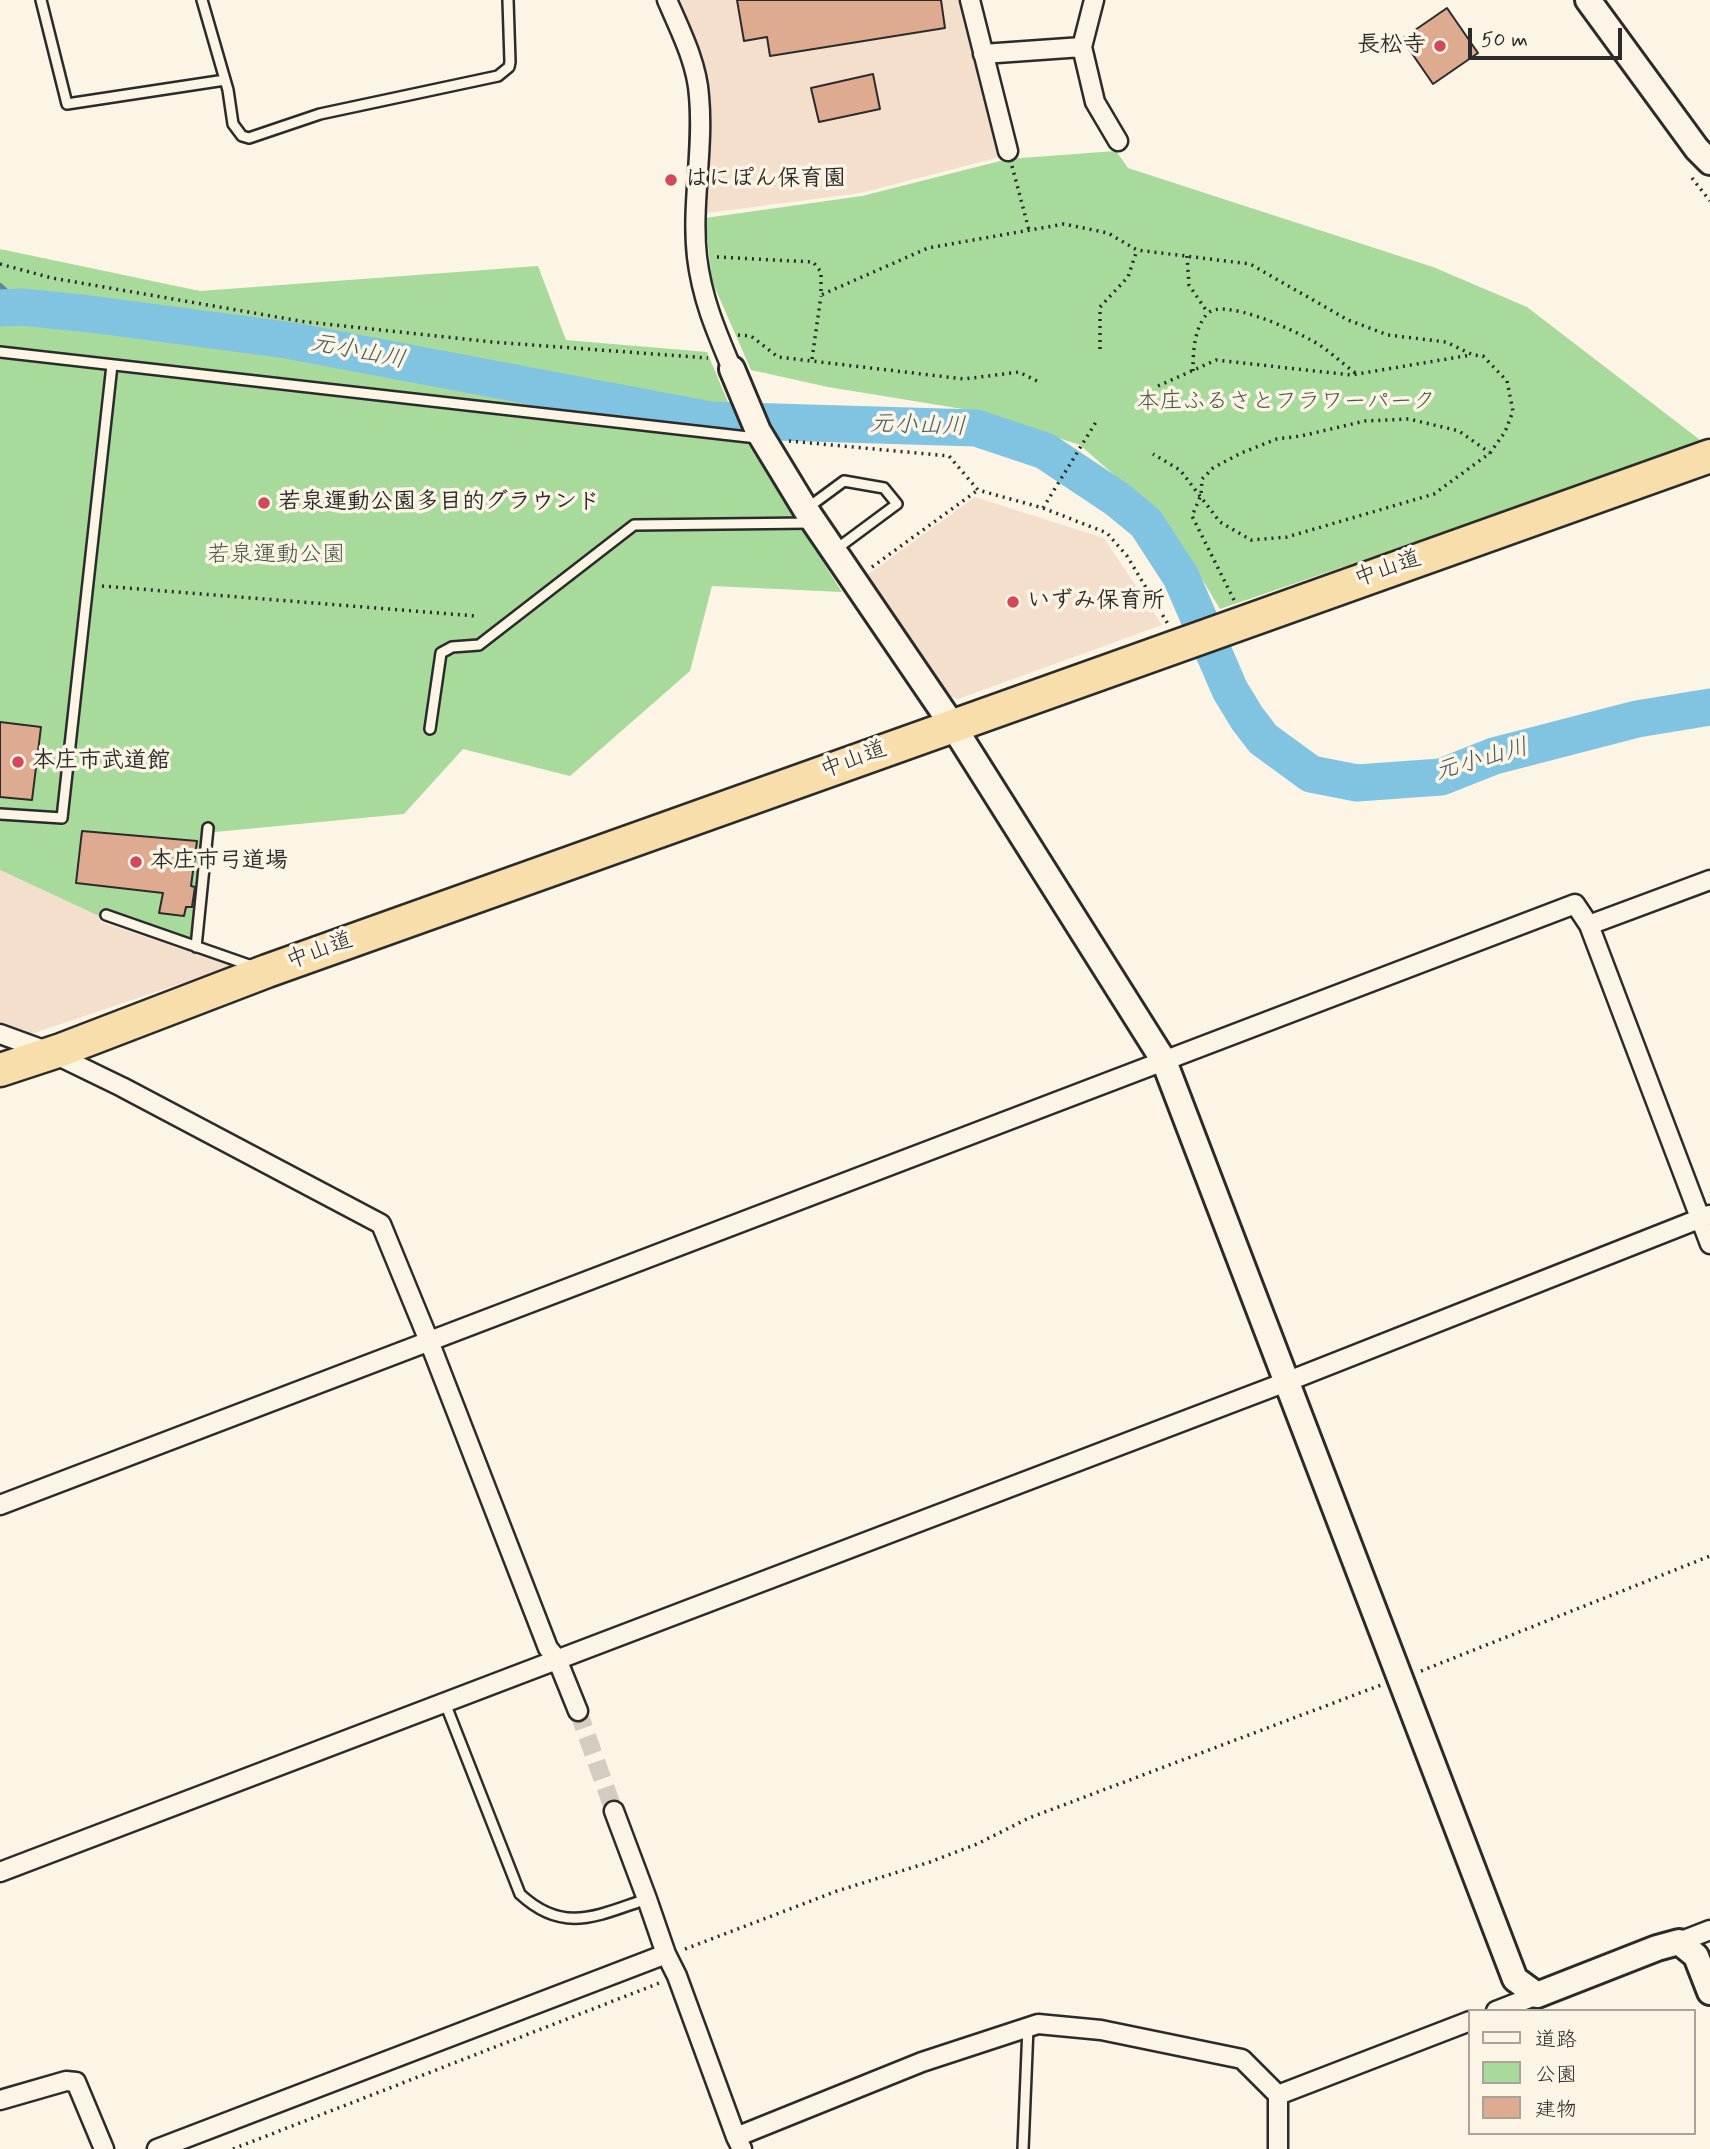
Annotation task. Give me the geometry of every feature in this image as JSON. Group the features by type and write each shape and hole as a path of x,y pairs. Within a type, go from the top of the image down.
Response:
{"highway":[{"name":"中山道","path":"0,1070 52,1053 267,971 1183,642 1710,456"}],"street":[{"path":"667,0 687,47 699,94 697,257 707,311 760,435 853,581 953,726 1164,1061 1515,1979 1537,1995"},
{"path":"970,0 1008,151"},
{"path":"1094,0 1083,47 1095,102 1118,141"},
{"path":"1588,0 1697,149 1710,162"},
{"path":"983,54 1083,47"},
{"path":"1589,925 1710,880"},
{"path":"0,1505 1575,904 1589,925 1705,1217 1710,1244"},
{"path":"0,1034 52,1053 122,1087 381,1224 548,1648 557,1659 578,1711"},
{"path":"0,1872 1286,1382 1705,1217"},
{"path":"614,1811 739,2143 922,2062 1038,2024 1101,2029 1242,2059 1278,2095 1278,2149"},
{"path":"1501,2009 1710,1930"},
{"path":"1679,1942 1696,1956 1710,1992"},
{"path":"157,2149 666,1954"},
{"path":"1278,2095 1468,2022"},
{"path":"0,2100 66,2081 76,2082 104,2149"}],"lane":[{"path":"41,0 67,103 225,80"},
{"path":"202,0 225,80 233,124 242,136 249,138 320,114 498,76 509,67 510,62 508,0"},
{"path":"0,352 760,435"},
{"path":"0,814 62,818 112,365"},
{"path":"430,729 441,653 452,647 479,645 634,525 811,516 844,481 884,488 897,504 834,551"},
{"path":"196,947 208,828"},
{"path":"106,915 267,971"},
{"path":"445,1703 520,1894 535,1908 553,1916 573,1920 647,1899"},
{"path":"1023,2149 1028,2027"}],"path":[{"path":"1008,151 1029,230"},
{"path":"821,295 928,248 1064,224 1108,233 1137,250 1250,264 1348,320 1388,335 1446,342 1473,355"},
{"path":"1100,349 1100,307 1128,277 1137,250"},
{"path":"1187,256 1189,285 1208,313"},
{"path":"697,257 813,262 821,272 821,295 812,359"},
{"path":"0,264 52,278 306,322 730,364"},
{"path":"1193,371 1194,347 1200,327 1208,313 1216,309 1250,313 1311,339 1357,374"},
{"path":"716,333 751,336 778,357 964,379 1019,372 1039,382"},
{"path":"1153,454 1180,470 1220,522 1251,540 1287,537 1434,494 1490,453 1505,432 1513,411 1507,380 1483,356 1473,355 1357,374 1216,360 1158,387"},
{"path":"1235,624 1192,516 1201,495 1202,479 1213,467 1277,439 1365,421 1409,419 1458,431 1490,453"},
{"path":"1043,508 1095,424"},
{"path":"760,435 949,456 978,490 1043,508 1107,533 1127,556 1183,642"},
{"path":"853,581 978,490"},
{"path":"88,585 476,616"},
{"path":"666,1954 689,1949 837,1891 930,1862 977,1844 1029,1818 1400,1679 1710,1556"},
{"path":"233,2149 677,1976"}],"shaded area":[{"path":"678,0 963,0 1004,156 861,193 707,213 711,111 696,40"},
{"name":"いずみ保育所","path":"975,497 1104,538 1162,625 958,699 946,694 863,578"},
{"path":"0,870 101,917 101,922 233,966 25,1036 0,1024"}],"green space":[{"name":"本庄ふるさとフラワーパーク","path":"1116,151 1128,168 1433,267 1527,307 1704,443 1220,609 1193,564 1138,496 1080,445 975,411 828,387 751,370 712,281 705,218 862,196 1008,159"},
{"name":"若泉運動公園","path":"0,249 200,291 538,266 566,340 707,352 741,433 842,592 712,586 690,671 570,776 463,749 404,814 215,832 204,830 194,942 105,909 101,917 0,870"}],"building":[{"path":"737,0 941,0 945,28 770,56 767,37 744,41"},
{"name":"長松寺","path":"1447,8 1478,53 1433,84 1402,39"},
{"path":"873,74 880,109 819,122 811,88"},
{"name":"本庄市武道館","path":"0,722 41,727 32,800 0,797"},
{"name":"本庄市弓道場","path":"82,831 197,841 191,886 195,887 192,907 186,907 184,916 159,913 163,893 76,883"}],"waterway":[{"path":"0,286 22,307"},
{"name":"元小山川","path":"0,308 22,307 90,314 287,340 710,420 976,428 1045,451 1117,499 1146,523 1181,577 1230,690 1247,718 1263,739 1311,774 1357,783 1441,777 1494,756 1637,719 1710,707"}],"tunnel":[{"path":"578,1711 614,1811"}],"place":[{"name":"長松寺","path":"1440,46"},
{"name":"はにぽん保育園","path":"671,180"},
{"name":"若泉運動公園多目的グラウンド","path":"264,503"},
{"name":"いずみ保育所","path":"1013,602"},
{"name":"本庄市武道館","path":"18,762"},
{"name":"本庄市弓道場","path":"136,862"}]}
